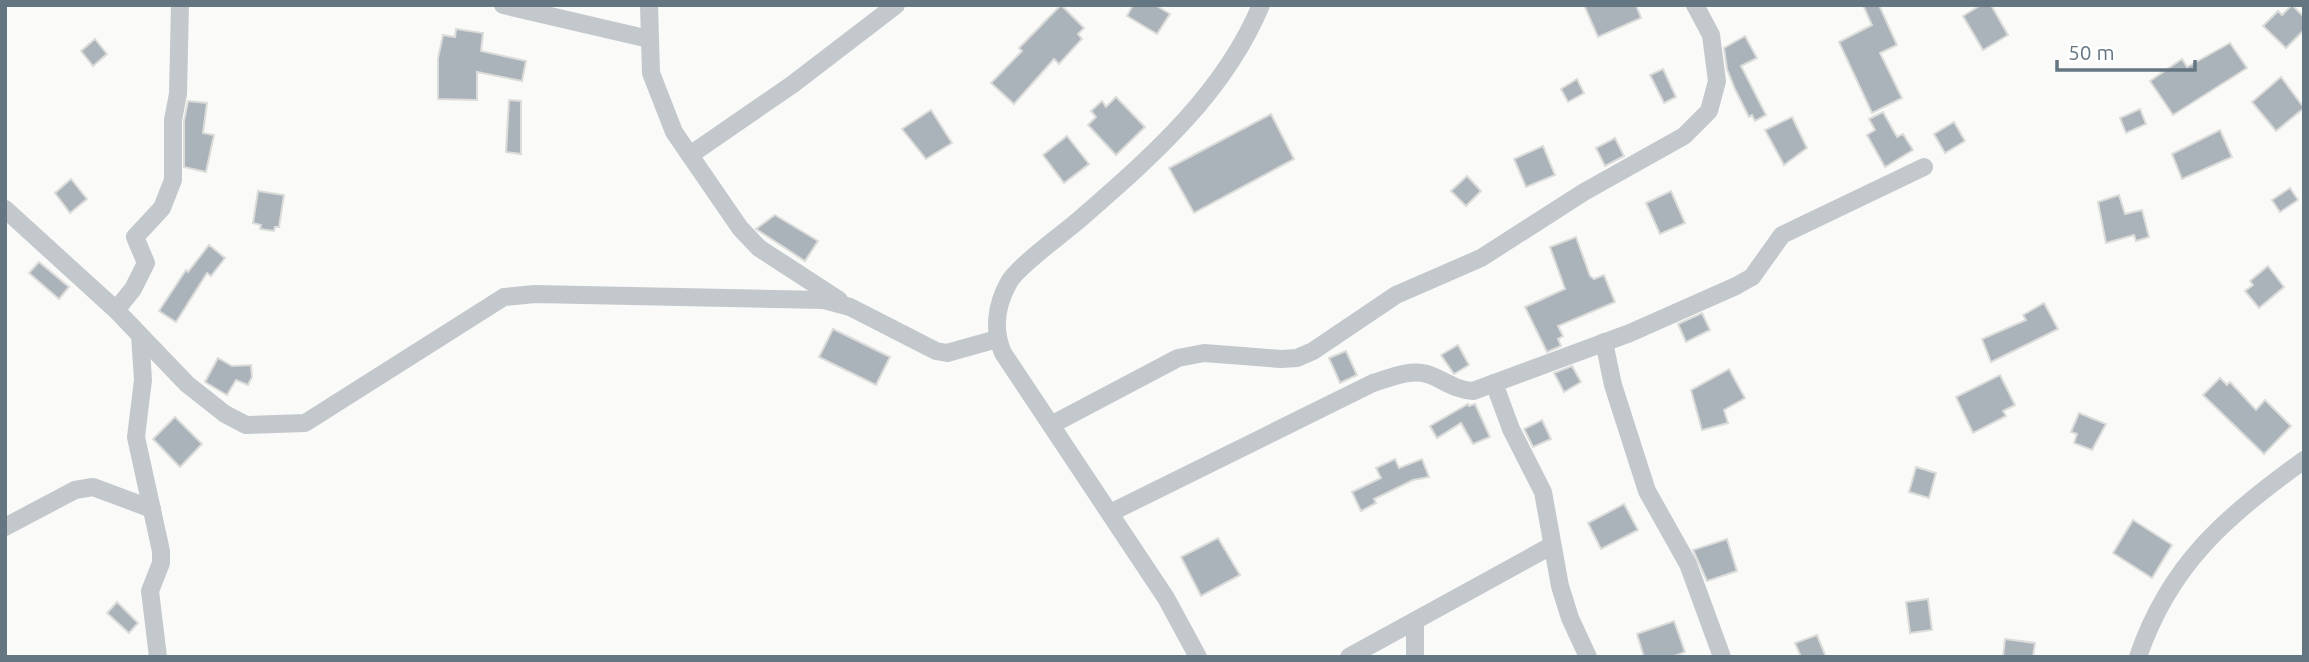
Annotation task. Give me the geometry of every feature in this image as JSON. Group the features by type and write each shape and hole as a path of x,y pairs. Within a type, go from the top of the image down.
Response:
{"street":[{"path":"116,310 133,289 146,263 135,236 162,208 173,180 173,120 178,94 180,5"},
{"path":"503,5 649,39"},
{"path":"649,5 651,73 659,101 674,132 740,228 759,248 849,307 936,351 947,353 997,339"},
{"path":"690,155 801,78 896,5"},
{"path":"1198,657 1166,598 997,339 997,316 1010,279 1139,169 1192,116 1225,70 1261,5"},
{"path":"1051,425 1178,358 1204,352 1280,359 1297,358 1313,351 1396,295 1481,258 1584,192 1684,136 1709,111 1717,81 1711,35 1695,5"},
{"path":"1110,513 1373,383 1401,374 1428,374 1461,390 1473,391 1604,342 1736,286 1752,277 1782,235 1924,167"},
{"path":"5,209 116,310 187,384 225,414 247,425 305,423 504,297 535,293 824,300 849,307"},
{"path":"140,335 143,380 136,437 161,563 150,591 158,657"},
{"path":"1604,342 1613,385 1647,491 1688,564 1723,657"},
{"path":"1494,383 1511,429 1543,492 1551,546 1570,618 1588,657"},
{"path":"2138,657 2162,601 2179,572 2233,514 2304,460"},
{"path":"5,527 75,490 93,487 152,509"},
{"path":"1349,657 1551,546"},
{"path":"1415,621 1415,657"}],"building":[{"path":"1061,5 1084,28 1078,34 1082,39 1059,64 1054,59 1014,104 991,83 1022,51 1019,48"},
{"path":"1133,5 1155,5 1170,14 1157,34 1127,16"},
{"path":"1584,5 1636,5 1641,18 1598,37"},
{"path":"1863,5 1879,5 1897,45 1880,53 1902,98 1872,113 1839,42 1872,25"},
{"path":"1981,5 1991,5 2008,35 1983,50 1963,16"},
{"path":"2292,5 2304,17 2304,30 2286,48 2263,26 2278,11 2282,15"},
{"path":"456,29 483,33 481,51 526,61 522,81 477,72 477,100 438,99 438,58 443,35 455,37"},
{"path":"1745,36 1757,58 1741,66 1766,115 1755,121 1752,115 1749,117 1735,89 1727,69 1724,48"},
{"path":"95,39 107,54 93,66 81,51"},
{"path":"2230,43 2247,68 2173,115 2150,81 2182,59 2187,67"},
{"path":"1663,69 1676,97 1664,103 1650,75"},
{"path":"2281,77 2304,108 2276,131 2252,102"},
{"path":"1577,79 1584,93 1568,102 1561,89"},
{"path":"1116,97 1145,127 1116,155 1088,125 1096,117 1091,111 1102,101 1106,107"},
{"path":"509,100 521,101 521,154 506,152"},
{"path":"188,101 207,103 203,133 214,135 206,172 184,167 184,121"},
{"path":"2140,109 2146,124 2126,133 2120,118"},
{"path":"931,110 952,143 926,159 902,129"},
{"path":"1883,112 1897,137 1903,134 1913,150 1885,167 1867,135 1875,130 1869,119"},
{"path":"1271,114 1294,159 1194,213 1169,168"},
{"path":"1792,117 1807,148 1784,165 1765,130"},
{"path":"1954,122 1965,141 1945,153 1934,134"},
{"path":"2220,130 2232,157 2182,179 2172,154"},
{"path":"1067,136 1089,164 1064,183 1043,155"},
{"path":"1615,138 1624,156 1605,166 1596,148"},
{"path":"1543,146 1555,175 1526,187 1514,159"},
{"path":"1467,176 1481,191 1466,206 1451,191"},
{"path":"71,179 87,199 70,213 55,193"},
{"path":"2290,188 2298,200 2280,212 2272,200"},
{"path":"258,191 284,195 279,227 275,227 274,231 260,229 261,225 253,223"},
{"path":"1671,191 1685,223 1660,234 1646,203"},
{"path":"2119,195 2125,214 2142,210 2149,237 2136,241 2134,235 2106,243 2098,202"},
{"path":"775,215 818,241 805,261 756,229"},
{"path":"1576,237 1590,276 1594,279 1604,275 1615,302 1558,326 1563,336 1558,339 1561,346 1547,352 1525,307 1565,289 1550,247"},
{"path":"209,245 225,258 211,276 207,273 176,322 159,311 186,270 188,272"},
{"path":"39,262 69,287 59,299 29,273"},
{"path":"2268,266 2284,287 2259,308 2245,291 2253,285 2250,281"},
{"path":"2044,303 2058,329 1991,362 1982,339 2026,320 2023,315"},
{"path":"1702,313 1710,330 1686,342 1678,324"},
{"path":"833,329 890,357 876,385 819,357"},
{"path":"1458,345 1469,365 1454,374 1441,355"},
{"path":"1346,351 1357,375 1340,383 1329,358"},
{"path":"218,358 232,366 251,365 252,377 248,385 236,380 227,395 205,382"},
{"path":"1572,366 1581,382 1564,392 1554,373"},
{"path":"1729,369 1745,398 1724,410 1728,423 1702,430 1691,390"},
{"path":"2000,375 2015,405 2003,411 2006,416 1973,433 1956,397"},
{"path":"2220,378 2227,385 2230,382 2256,410 2265,400 2291,426 2264,454 2203,395"},
{"path":"1468,404 1475,404 1490,437 1473,444 1461,423 1437,438 1430,426"},
{"path":"2079,413 2106,424 2092,450 2074,443 2077,434 2071,432"},
{"path":"175,417 202,444 180,467 153,439"},
{"path":"1542,420 1551,439 1533,447 1524,429"},
{"path":"1395,459 1399,468 1422,459 1429,477 1413,480 1374,499 1376,503 1361,511 1352,492 1381,478 1376,468"},
{"path":"1916,467 1936,473 1929,498 1909,492"},
{"path":"1624,504 1638,530 1601,549 1588,523"},
{"path":"2133,520 2172,545 2152,578 2113,553"},
{"path":"1218,538 1240,575 1201,596 1181,557"},
{"path":"1727,539 1737,571 1707,581 1693,550"},
{"path":"1928,599 1932,630 1910,633 1906,602"},
{"path":"117,602 138,623 129,633 107,613"},
{"path":"1674,621 1685,652 1672,657 1644,657 1637,634"},
{"path":"1817,635 1826,657 1801,657 1795,643"},
{"path":"2005,639 2035,643 2033,657 2003,657"}]}
